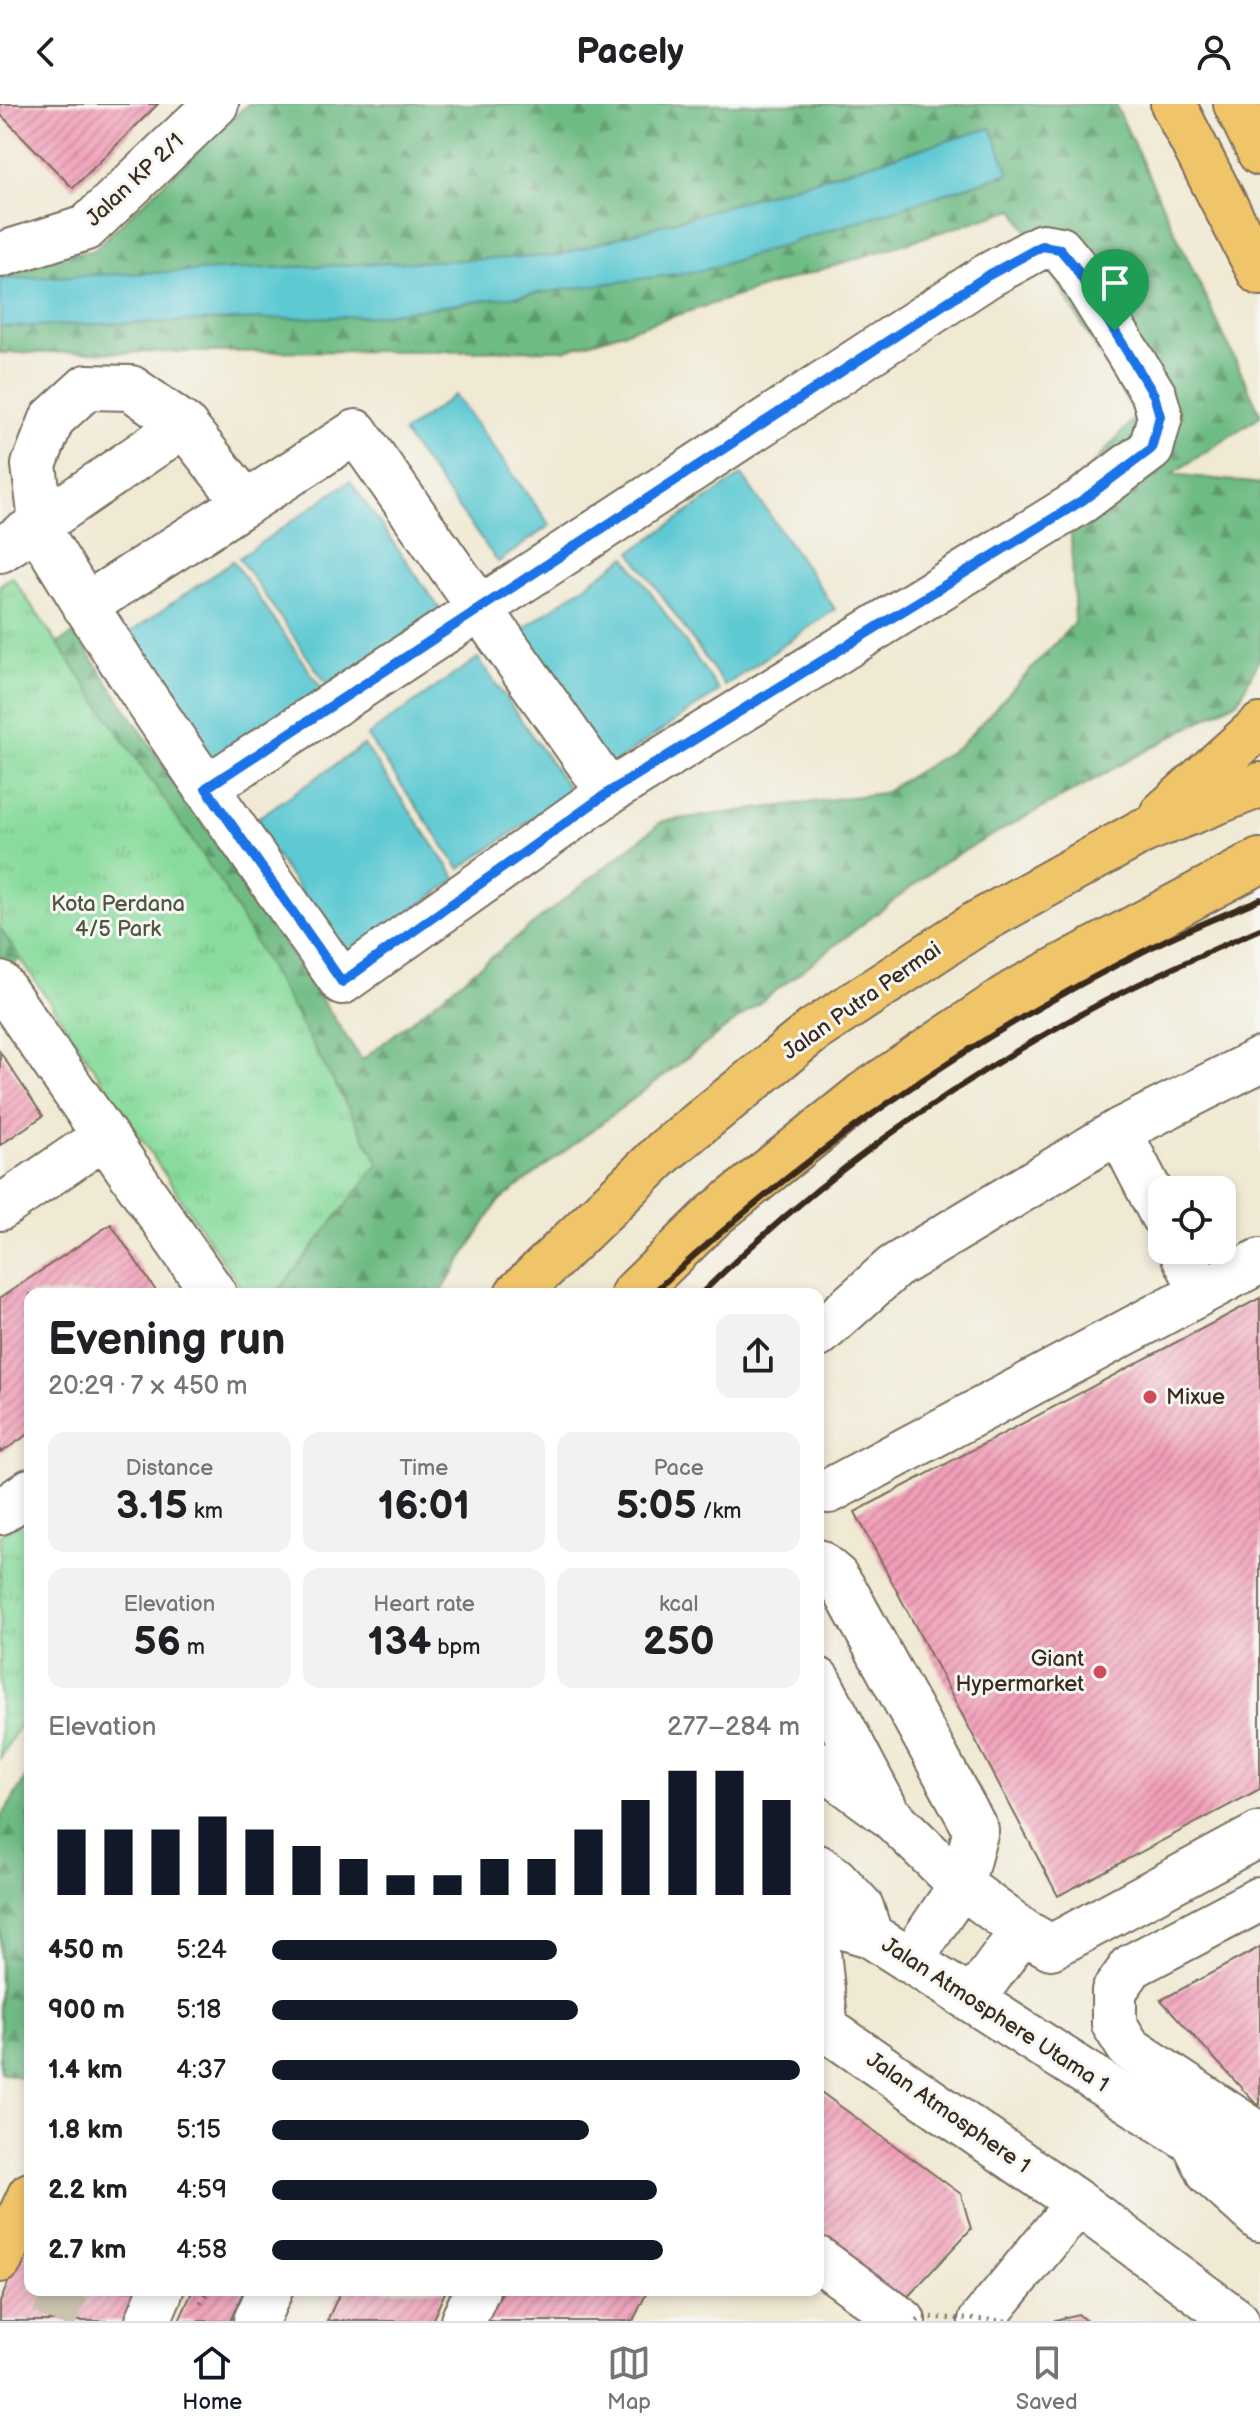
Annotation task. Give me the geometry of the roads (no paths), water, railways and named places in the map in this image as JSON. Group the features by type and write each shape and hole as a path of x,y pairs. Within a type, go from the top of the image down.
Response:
{"main road":[{"path":"1173,104 1260,273"},
{"path":"1236,104 1260,153"},
{"path":"1143,831 1260,726"},
{"name":"Jalan Putra Permai","path":"523,1288 665,1151 814,1030 976,924 1143,831 1260,785"},
{"path":"639,1288 714,1215 864,1094 1013,993 1260,861"},
{"path":"0,2260 24,2208"}],"street":[{"name":"Jalan KP 2/1","path":"0,255 86,228 216,104"},
{"path":"206,788 987,276 1042,246 1060,249 1075,267 1154,395 1160,416 1151,449 1083,500 609,792 342,982 206,788 85,606 37,526 40,513 34,465 52,419 87,387 131,388 184,425 246,503"},
{"path":"0,550 184,425"},
{"path":"85,606 356,432 609,792"},
{"path":"0,984 210,1288"},
{"path":"824,1330 894,1267 1119,1131 1260,1060"},
{"path":"1119,1131 1148,1188"},
{"path":"0,1208 105,1136"},
{"path":"824,1491 829,1491 1260,1261"},
{"path":"1188,1264 1202,1291"},
{"path":"0,1512 24,1495"},
{"path":"824,1567 836,1577 846,1592 976,1830 961,1885 910,1961"},
{"path":"824,1691 890,1816"},
{"path":"824,1767 890,1816 961,1885 1024,1932 1051,1947 1260,1834"},
{"name":"Jalan Atmosphere Utama 1","path":"824,1871 861,1907 870,1935 972,2000 1232,2148 1260,2219"},
{"path":"1232,2148 1129,2048 1114,2024 1114,1991 1132,1966 1260,1899"},
{"path":"824,1921 870,1935"},
{"path":"972,2000 1024,1932"},
{"name":"Jalan Atmosphere 1","path":"824,2027 1078,2203 1237,2321"},
{"path":"981,2321 1078,2203"},
{"path":"824,2263 903,2321"},
{"path":"148,2321 158,2296"},
{"path":"256,2321 267,2296"},
{"path":"463,2321 474,2296"}],"water":[{"path":"991,128 1009,173 705,270 371,316 0,327 0,279 556,256"},
{"path":"455,395 550,525 498,562 403,433"},
{"path":"742,475 835,609 725,686 631,552"},
{"path":"350,481 444,615 332,692 239,558"},
{"path":"626,557 719,691 607,768 514,635"},
{"path":"233,561 326,695 214,772 121,639"},
{"path":"478,658 571,792 460,869 367,736"},
{"path":"364,745 457,879 346,957 252,822"}],"tunnel":[{"path":"53,2321 64,2296"}],"railway":[{"path":"659,1288 768,1193 829,1146 954,1059 1086,981 1167,939 1260,899"},
{"path":"707,1288 838,1173 988,1068 1094,1007 1260,929"}],"place":[{"name":"Mixue","path":"1150,1397"},
{"name":"Giant Hypermarket","path":"1100,1672"}],"park label":[{"name":"Kota Perdana 4/5 Park","path":"118,916"}]}
